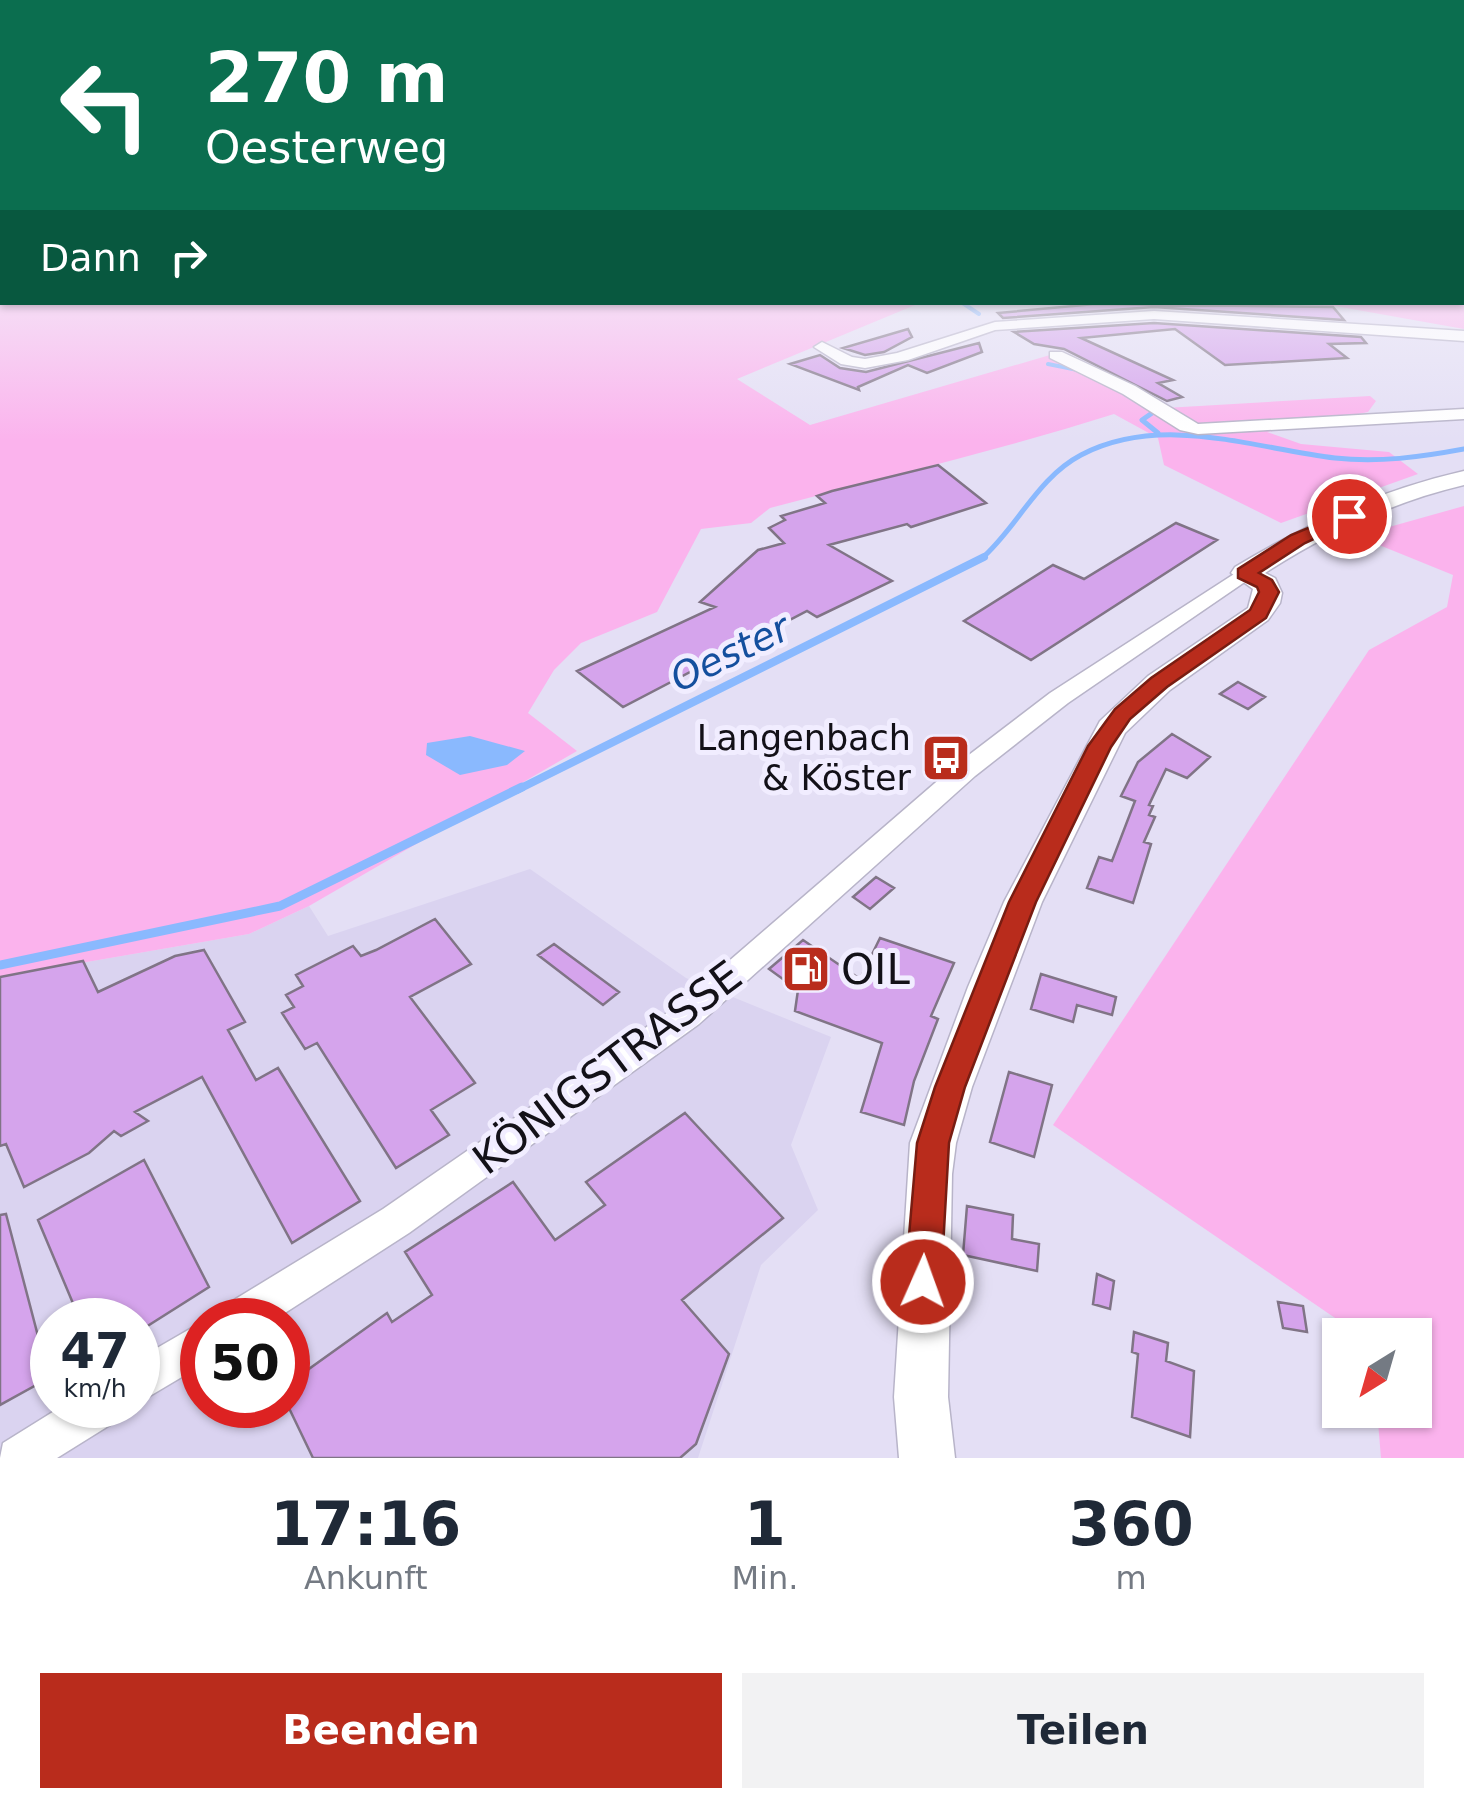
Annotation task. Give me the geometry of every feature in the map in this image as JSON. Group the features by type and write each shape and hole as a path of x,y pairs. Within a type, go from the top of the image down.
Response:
{"main road":[{"path":"1245,574 1298,539 1359,512 1464,478"},
{"path":"927,1458 921,1398 924,1243 933,1143 950,1087 1023,902 1100,746 1122,714 1159,682 1258,614 1269,592 1266,584 1245,574"}],"street":[{"path":"822,348 851,362 865,362 942,345 995,326 1154,314 1464,336"},
{"path":"1056,355 1198,429 1464,414"},
{"name":"KÖNIGSTRASSE","path":"273,1298 396,1221 688,1015 966,770 1086,679 1245,574"},
{"path":"18,1458 66,1428"}],"shaded area":[{"path":"0,305 915,305 737,379 810,425 1050,355 1148,409 1370,396 1376,401 1368,412 1267,432 1301,444 1389,452 1418,474 1281,523 1164,465 1158,438 1114,414 770,508 751,523 701,529 657,612 581,643 554,670 528,713 577,751 309,906 249,934 0,977"},
{"path":"1302,305 1464,305 1464,329 1335,306"},
{"path":"1464,506 1464,1458 1381,1458 1378,1428 1432,1428 1432,1318 1335,1318 1053,1125 1369,650 1447,607 1453,575 1357,536"},
{"path":"530,869 686,978 831,1037 791,1145 818,1210 761,1265 698,1458 0,1458 0,977 249,934 309,906 328,936"}],"water":[{"path":"470,736 525,751 507,765 460,775 426,755 427,743"}],"building":[{"path":"1084,305 1333,307 1344,320 1154,307 1003,318 998,313"},
{"path":"1154,323 1361,337 1366,343 1329,344 1347,358 1225,365 1175,329 1081,338 1173,380 1158,383 1182,397 1167,401 1064,349 1034,344 1014,332"},
{"path":"908,329 912,337 884,352 865,355 843,348"},
{"path":"979,343 982,352 927,373 908,365 858,387 859,390 790,364 820,355 840,368 866,372"},
{"path":"938,465 986,503 911,527 907,524 829,545 892,581 817,617 807,611 623,707 577,671 715,607 700,602 758,550 784,543 769,528 785,520 781,516 825,503 817,496 832,491"},
{"path":"1176,523 1217,540 1031,660 964,621 1053,565 1084,579"},
{"path":"1238,682 1265,697 1248,709 1220,694"},
{"path":"1172,734 1210,757 1187,778 1166,769 1149,805 1153,806 1149,815 1155,817 1144,842 1151,844 1133,903 1087,888 1099,857 1112,861 1135,801 1121,796 1138,762"},
{"path":"876,877 894,888 870,909 853,897"},
{"path":"435,919 471,964 410,997 475,1083 431,1110 449,1135 396,1168 317,1043 305,1049 282,1013 294,1007 286,995 303,986 296,975 353,946 361,956 376,950"},
{"path":"880,938 954,963 931,1016 938,1019 914,1081 904,1125 861,1112 882,1043 795,1011 798,990 769,969 803,940 860,979"},
{"path":"554,944 619,992 603,1005 538,955"},
{"path":"204,950 245,1022 228,1030 256,1080 278,1068 360,1201 292,1243 202,1077 135,1112 148,1121 121,1136 114,1131 89,1153 24,1187 6,1144 0,1146 0,977 83,961 98,992 175,956"},
{"path":"1041,974 1116,997 1112,1015 1077,1005 1073,1022 1031,1009"},
{"path":"1009,1072 1052,1085 1034,1157 990,1142"},
{"path":"685,1113 783,1218 682,1300 729,1354 696,1444 680,1458 313,1458 299,1428 310,1428 310,1368 387,1313 392,1322 432,1295 405,1252 513,1182 555,1240 605,1205 586,1182"},
{"path":"144,1160 209,1287 192,1298 180,1298 180,1305 160,1318 160,1298 71,1298 38,1220"},
{"path":"967,1206 1013,1215 1012,1239 1039,1244 1037,1271 963,1255"},
{"path":"6,1214 30,1306 30,1388 0,1405 0,1215"},
{"path":"1097,1274 1114,1281 1110,1309 1093,1304"},
{"path":"1278,1302 1303,1306 1307,1332 1283,1328"},
{"path":"1134,1332 1168,1343 1166,1361 1194,1371 1190,1437 1132,1417 1138,1354 1132,1352"}],"waterway":[{"path":"966,305 979,314"},
{"path":"1048,364 1078,370"},
{"path":"1152,409 1155,411 1142,420 1158,433"},
{"name":"Oester","path":"982,558 1052,477 1081,455 1111,443 1143,436 1207,437 1367,460 1464,449"},
{"name":"Oester","path":"517,790 982,558"},
{"name":"Oester","path":"0,965 280,906 522,787"}],"place":[{"name":"Langenbach & Köster","path":"946,758"},
{"name":"OIL","path":"806,969"}],"route":[{"path":"923,1282 933,1143 950,1087 1023,902 1110,728 1159,682 1258,614 1268,601 1269,592 1266,584 1245,574 1298,539 1349,516"}]}
